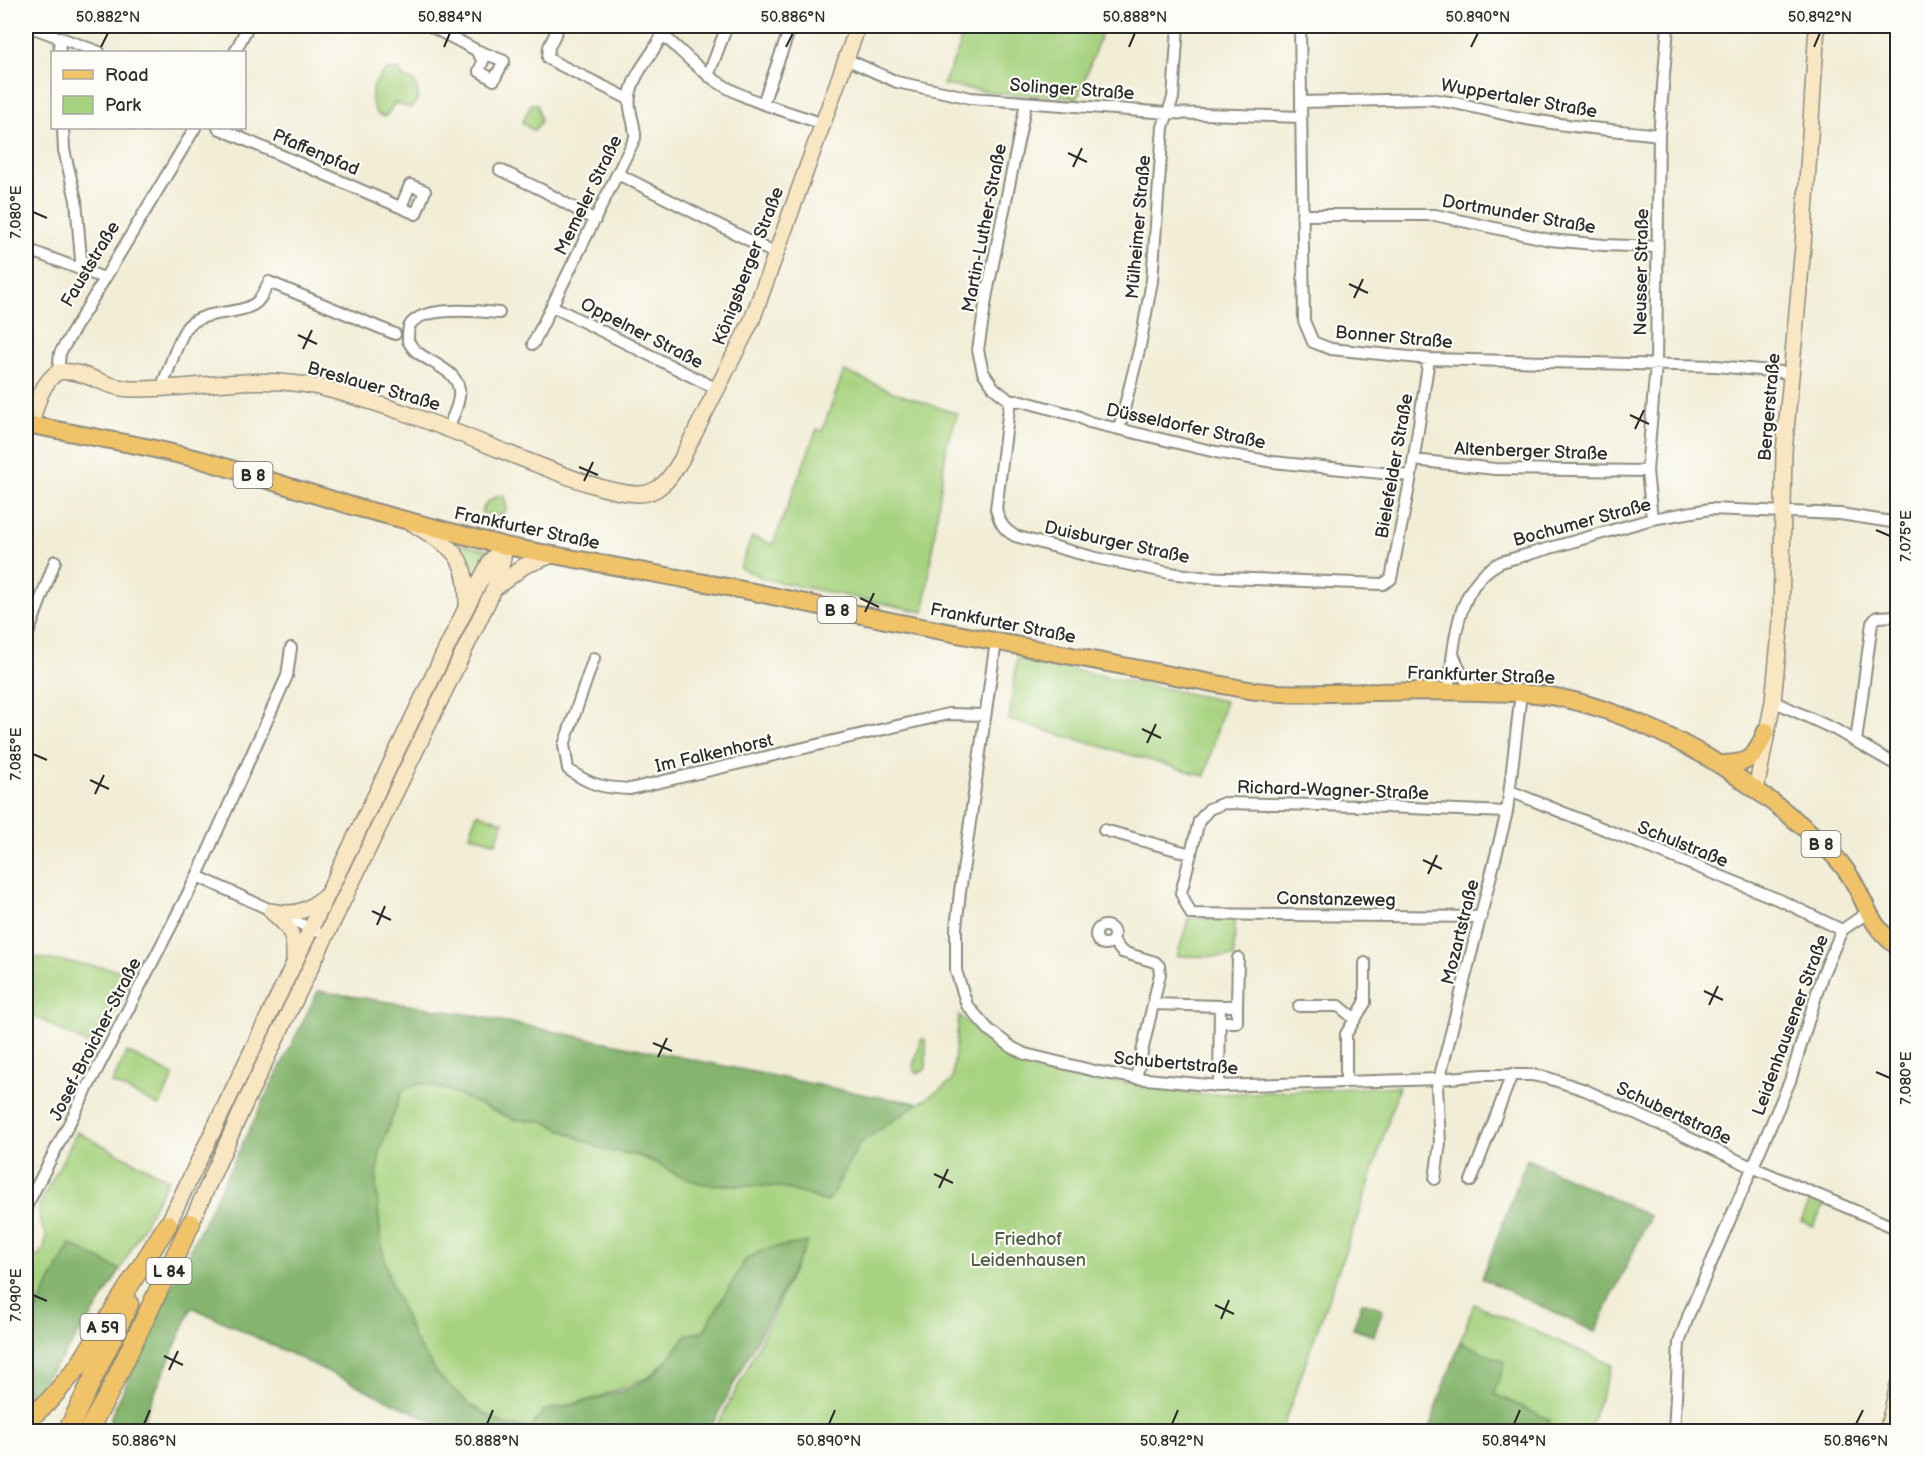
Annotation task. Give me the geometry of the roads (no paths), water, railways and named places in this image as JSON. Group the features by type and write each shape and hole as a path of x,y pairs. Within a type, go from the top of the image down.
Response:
{"highway":[{"name":"L 84","path":"87,1431 108,1395 191,1223"},
{"name":"L 84","path":"67,1431 168,1224"},
{"name":"A 59","path":"26,1421 48,1402 78,1366 168,1224"},
{"path":"99,1431 108,1395"}],"main road":[{"name":"Frankfurter Straße","path":"28,424 202,460 412,523 505,546 754,592 1263,693 1448,691 1521,693 1560,698 1597,707 1664,736 1718,764 1756,790 1838,859 1854,882 1867,913 1879,931 1898,947"},
{"path":"1718,764 1740,764 1750,758 1758,750 1766,731"}],"street":[{"path":"28,26 96,51"},
{"path":"236,51 248,26"},
{"path":"430,26 476,50"},
{"path":"559,26 549,47 548,57 629,99 636,76 664,30 708,76 741,95 823,124"},
{"path":"708,76 727,26"},
{"path":"763,103 791,26"},
{"name":"Königsberger Straße","path":"636,494 648,493 658,488 673,472 752,320 858,26"},
{"name":"Mülheimer Straße","path":"1119,429 1140,346 1152,281 1163,127 1173,98 1178,26"},
{"name":"Bonner Straße","path":"1300,26 1304,321 1313,342 1331,349 1429,359 1716,366 1791,373"},
{"name":"Neusser Straße","path":"1652,519 1647,471 1656,364 1659,135 1668,26"},
{"name":"Bergerstraße","path":"1756,790 1773,701 1781,622 1782,511 1791,373 1803,246 1816,26"},
{"path":"59,38 60,51"},
{"name":"Solinger Straße","path":"846,59 897,82 971,98 1167,113 1301,117"},
{"name":"Memeler Straße","path":"533,344 635,138 636,126 629,99"},
{"name":"Wuppertaler Straße","path":"1300,102 1449,101 1521,118 1659,135"},
{"name":"Martin-Luther-Straße","path":"1010,401 994,388 983,372 978,350 987,293 1026,103"},
{"path":"63,129 64,150 76,200 80,269"},
{"name":"Fauststraße","path":"28,424 47,382 58,372 60,353 194,129"},
{"name":"Pfaffenpfad","path":"220,129 401,207"},
{"path":"500,170 542,190 595,220"},
{"path":"618,174 776,254"},
{"name":"Dortmunder Straße","path":"1302,215 1435,215 1550,240 1658,247"},
{"path":"26,249 104,278"},
{"path":"164,388 164,381 185,328 203,317 257,302 269,282 395,334"},
{"name":"Oppelner Straße","path":"552,306 717,389"},
{"path":"448,429 459,402 456,379 443,367 416,352 408,341 409,328 422,316 435,313 499,313"},
{"name":"Bielefelder Straße","path":"1391,579 1414,460 1429,359"},
{"name":"Breslauer Straße","path":"58,372 76,371 104,383 129,389 261,380 299,384 390,408 556,471 599,486 636,494"},
{"name":"Düsseldorfer Straße","path":"1010,401 1022,401 1198,449 1273,462 1411,476"},
{"name":"Duisburger Straße","path":"1010,401 996,509 999,521 1005,530 1016,536 1096,558 1201,577 1383,584 1391,579"},
{"name":"Altenberger Straße","path":"1414,460 1495,469 1647,471"},
{"name":"Bochumer Straße","path":"1448,691 1463,604 1473,584 1487,569 1514,557 1652,519 1710,509 1840,514 1898,523"},
{"path":"412,523 445,544 462,563 466,574 467,606"},
{"name":"L 84","path":"191,1223 319,932 494,589 505,546"},
{"name":"L 84","path":"168,1224 293,966 319,932 330,892 467,606 491,560 505,546"},
{"path":"494,589 524,566 552,555"},
{"path":"26,639 55,561"},
{"path":"1856,741 1872,623 1877,617 1898,616"},
{"name":"Schubertstraße","path":"996,641 956,928 956,971 967,1005 989,1030 1019,1051 1099,1072 1219,1086 1439,1079 1512,1074 1548,1078 1585,1090 1752,1167 1898,1229"},
{"name":"Josef-Broicher-Straße","path":"26,1218 26,1207 31,1197 197,876 287,676 291,648"},
{"path":"1453,654 1463,677 1479,692"},
{"name":"Im Falkenhorst","path":"594,658 564,745 568,769 582,780 606,788 630,789 948,714 985,715"},
{"name":"Mozartstraße","path":"1435,1179 1439,1158 1437,1088 1507,812 1521,693"},
{"path":"1773,701 1856,741 1898,766"},
{"name":"Schulstraße","path":"1510,791 1782,901 1842,930"},
{"name":"Richard-Wagner-Straße","path":"1191,914 1181,893 1191,854 1203,815 1209,809 1224,803 1507,812"},
{"path":"1104,830 1191,854"},
{"path":"197,876 319,932"},
{"path":"271,911 281,914 298,913 314,905 330,892"},
{"path":"271,911 288,927 291,933 294,948 293,966"},
{"name":"Leidenhausener Straße","path":"1675,1429 1679,1343 1689,1314 1790,1081 1822,976 1842,930 1867,913"},
{"name":"Constanzeweg","path":"1191,914 1481,917"},
{"path":"1113,941 1122,952 1155,962 1159,966 1160,974 1136,1078"},
{"path":"1220,1022 1237,1022 1238,958"},
{"path":"1346,1082 1346,1034 1365,1003 1365,963"},
{"path":"1153,1004 1237,1006"},
{"path":"1219,1086 1220,1006"},
{"path":"1299,1006 1339,1006 1355,1019"},
{"path":"1471,1181 1512,1074"},
{"path":"1887,1431 1898,1385"},
{"path":"1675,1429 1688,1431"}],"park label":[{"name":"Friedhof Leidenhausen","path":"1028,1249"}]}
